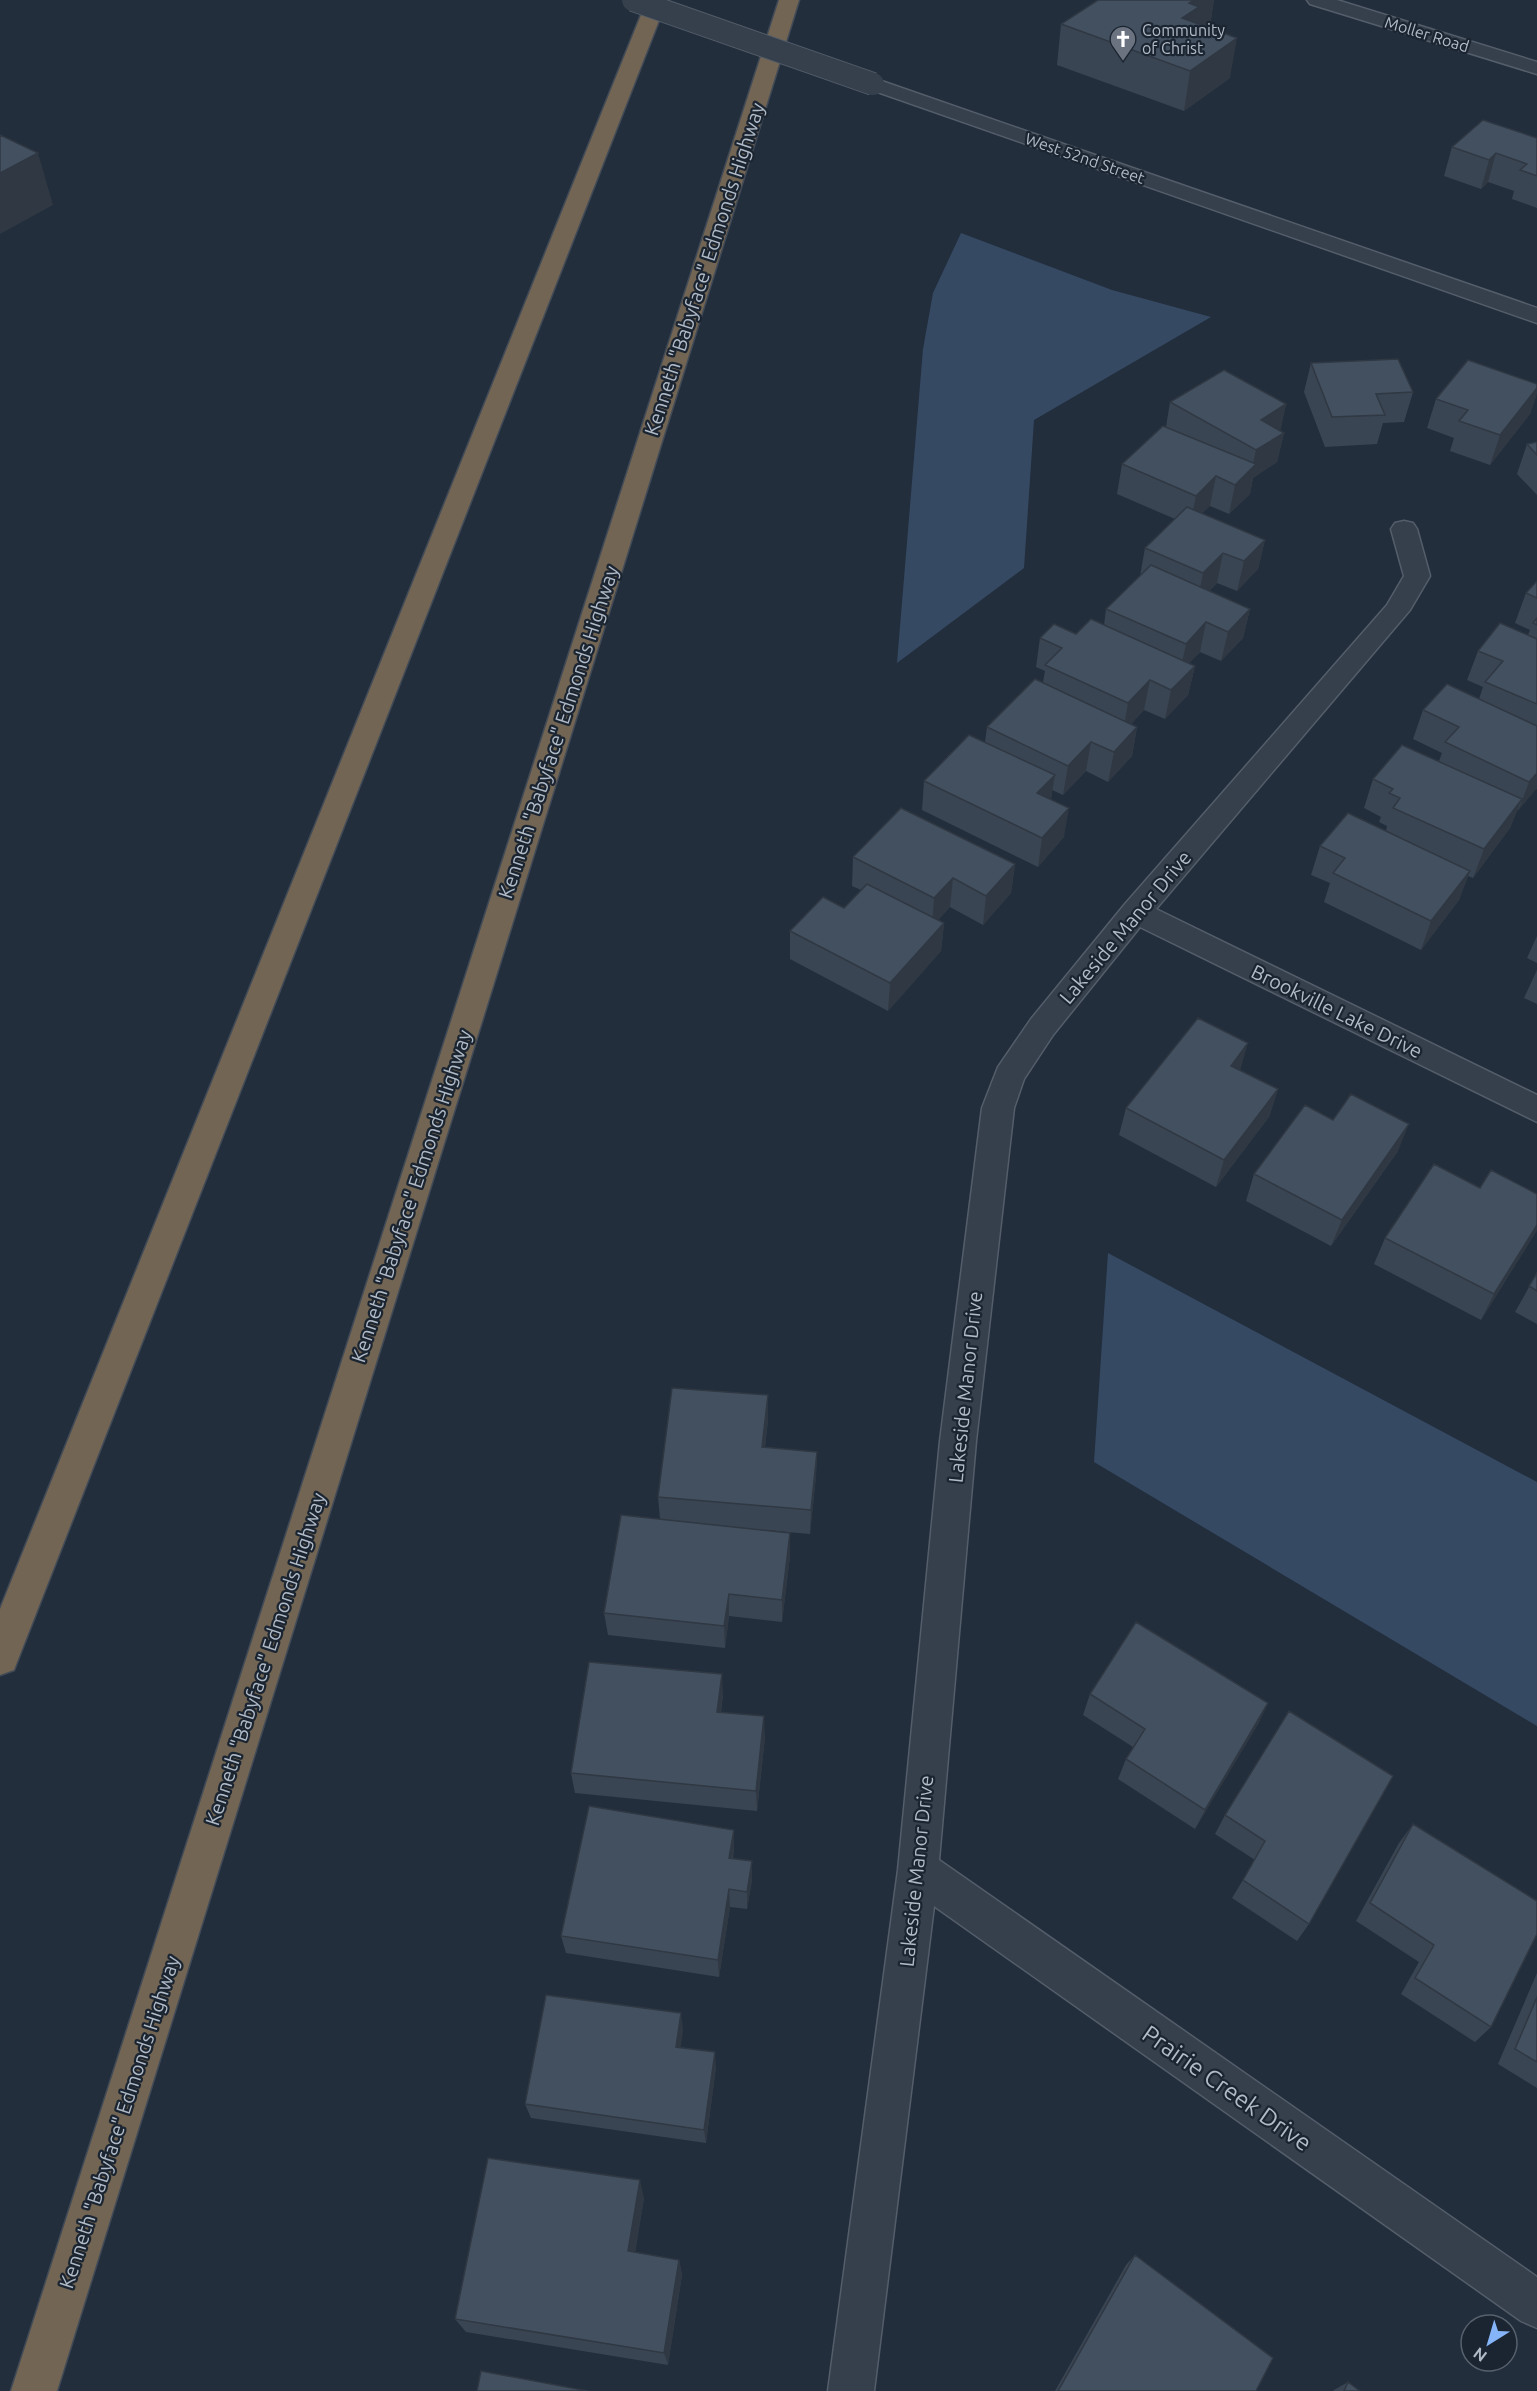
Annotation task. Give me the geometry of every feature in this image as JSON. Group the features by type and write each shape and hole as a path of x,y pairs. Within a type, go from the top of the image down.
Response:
{"highway":[{"path":"0,1657 657,0"},
{"name":"Kenneth \"Babyface\" Edmonds Highway","path":"34,2391 789,0"}],"street":[{"name":"West 52nd Street","path":"633,0 1537,316"},
{"name":"Moller Road","path":"1317,0 1537,68"},
{"name":"Lakeside Manor Drive","path":"851,2391 918,1870 958,1441 998,1108 1009,1076 1028,1046 1136,912 1397,610 1418,576 1404,529"},
{"name":"Brookville Lake Drive","path":"1136,912 1537,1109"},
{"name":"Prairie Creek Drive","path":"918,1870 1537,2306"}],"water":[{"path":"961,233 1112,290 1211,317 1034,420 1024,568 897,663 923,349 933,293"},
{"path":"1108,1253 1537,1482 1537,1726 1094,1462"}],"building":[{"path":"1098,0 1194,0 1189,3 1199,7 1182,18 1237,38 1190,71 1061,24"},
{"path":"1483,120 1537,138 1537,176 1520,170 1527,164 1496,153 1489,160 1452,147"},
{"path":"0,135 38,153 0,173"},
{"path":"1398,359 1413,392 1376,394 1385,415 1332,417 1311,363"},
{"path":"1468,360 1537,384 1537,388 1500,435 1459,421 1468,410 1436,399"},
{"path":"1224,370 1286,404 1261,420 1284,433 1256,450 1170,402"},
{"path":"1163,426 1256,464 1235,485 1216,476 1196,496 1122,464"},
{"path":"1537,442 1537,455 1527,444"},
{"path":"1187,507 1265,540 1244,561 1223,553 1203,573 1145,548"},
{"path":"1151,565 1250,609 1228,632 1206,622 1186,644 1106,609"},
{"path":"1537,581 1537,598 1526,593"},
{"path":"1091,619 1195,666 1171,690 1150,680 1128,703 1045,665 1062,648 1040,638 1054,624 1076,634"},
{"path":"1500,623 1537,639 1537,704 1485,682 1503,661 1478,651"},
{"path":"1035,679 1137,727 1114,752 1091,742 1068,766 987,727"},
{"path":"1447,684 1537,726 1537,773 1529,782 1445,742 1459,727 1423,710"},
{"path":"969,735 1055,775 1037,793 1069,808 1042,838 924,781"},
{"path":"1402,745 1522,799 1484,849 1393,808 1400,798 1389,793 1393,789 1373,779"},
{"path":"901,808 1015,864 986,896 953,878 934,898 853,857"},
{"path":"1348,813 1470,871 1431,921 1333,873 1345,858 1320,846"},
{"path":"867,884 944,923 890,983 790,931 823,897 844,908"},
{"path":"1198,1018 1248,1043 1231,1066 1278,1089 1224,1160 1126,1108"},
{"path":"1351,1094 1409,1124 1342,1220 1254,1174 1305,1105 1333,1120"},
{"path":"1434,1164 1480,1188 1491,1170 1537,1194 1537,1225 1494,1294 1385,1238"},
{"path":"1537,1273 1537,1291 1529,1286"},
{"path":"672,1388 768,1395 762,1447 817,1452 811,1510 658,1497"},
{"path":"621,1515 790,1533 782,1600 729,1594 724,1626 604,1613"},
{"path":"1136,1622 1268,1703 1205,1810 1126,1759 1145,1729 1090,1694"},
{"path":"589,1662 722,1674 717,1712 764,1716 756,1791 571,1773"},
{"path":"1289,1711 1393,1776 1309,1924 1243,1880 1265,1841 1225,1815"},
{"path":"589,1806 734,1830 729,1858 752,1861 747,1892 729,1889 718,1960 561,1936"},
{"path":"1413,1824 1537,1901 1537,1934 1491,2027 1415,1978 1434,1945 1370,1903"},
{"path":"546,1995 681,2013 676,2047 715,2052 704,2130 525,2104"},
{"path":"1537,1997 1537,2062 1515,2049"},
{"path":"488,2158 640,2180 628,2251 679,2260 664,2353 455,2319"},
{"path":"1135,2255 1273,2358 1256,2391 1058,2391"},
{"path":"481,2371 588,2391 477,2391"},
{"path":"1348,2382 1360,2391 1344,2391"}],"place":[{"name":"Community of Christ","path":"1123,62"}]}
